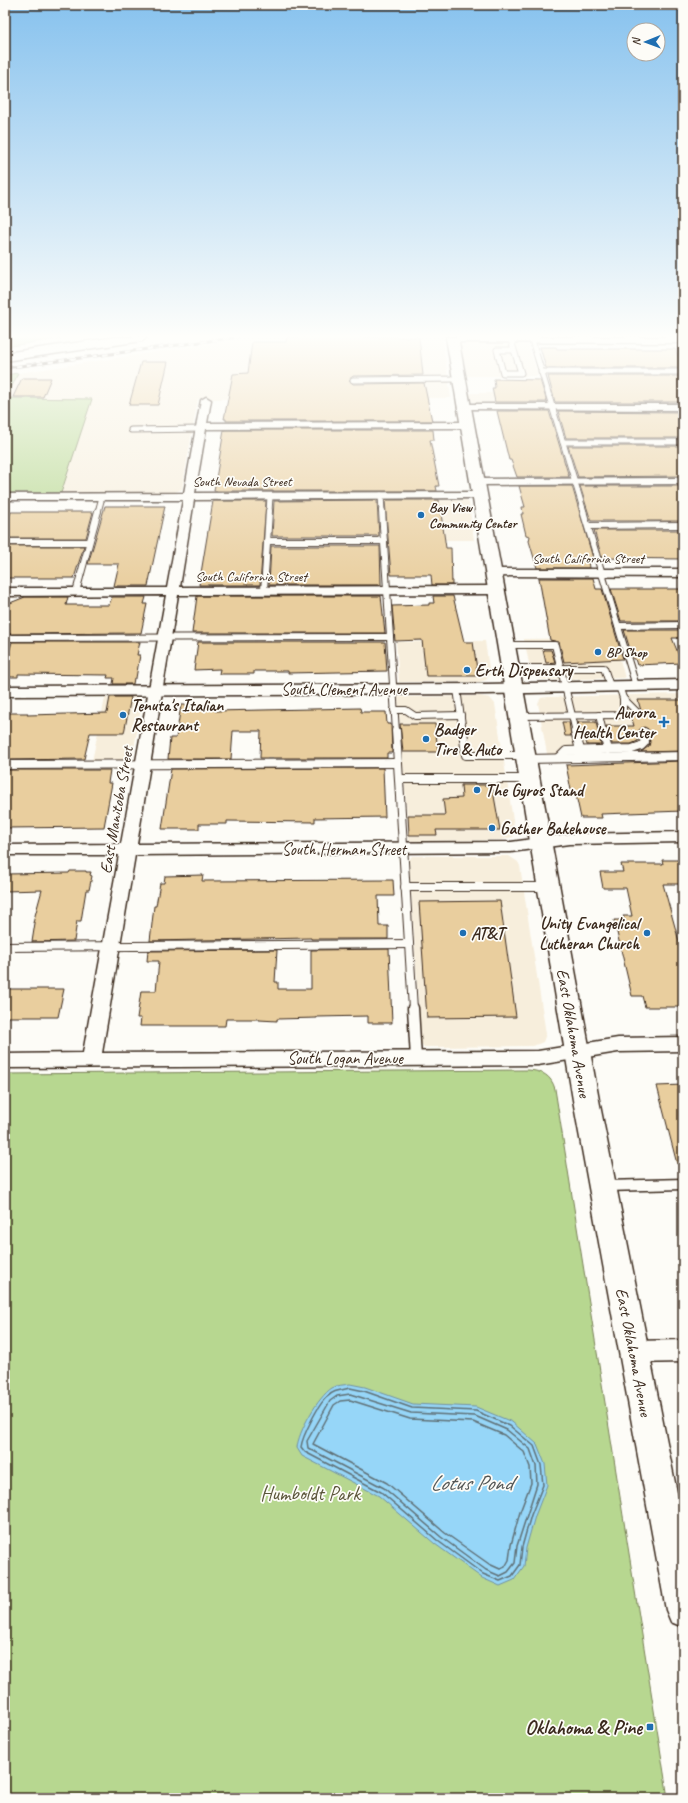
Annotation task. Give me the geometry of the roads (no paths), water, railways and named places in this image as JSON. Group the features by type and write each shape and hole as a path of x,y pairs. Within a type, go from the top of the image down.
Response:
{"main road":[{"name":"East Oklahoma Avenue","path":"467,421 577,1053 634,1352 678,1554 683,1610"}],"street":[{"name":"East Manitoba Street","path":"91,1060 202,421"},
{"path":"201,428 468,425"},
{"name":"South Nevada Street","path":"5,497 381,495 574,482 683,482"},
{"name":"South California Street","path":"494,573 683,573"},
{"name":"South California Street","path":"5,592 497,590"},
{"name":"South Clement Avenue","path":"5,691 457,689 566,686 622,689 683,685"},
{"name":"South Herman Street","path":"5,850 511,848 569,839 683,837"},
{"name":"South Logan Avenue","path":"5,1061 538,1058 577,1053 618,1045 683,1044"},
{"path":"634,1352 683,1351"}],"lane":[{"path":"519,716 623,715 618,626 556,421"},
{"path":"131,430 201,428"},
{"path":"563,442 683,442"},
{"path":"381,495 416,1058"},
{"path":"76,592 102,496"},
{"path":"264,591 270,496"},
{"path":"588,526 683,525"},
{"path":"267,542 384,541"},
{"path":"5,542 89,542"},
{"path":"618,626 683,625"},
{"path":"5,638 390,636"},
{"path":"507,645 555,645 573,715 580,750"},
{"path":"511,668 604,668 622,689 637,712"},
{"path":"457,689 466,755 527,764"},
{"path":"394,710 406,710 416,716 461,715"},
{"path":"599,715 608,750"},
{"path":"559,758 566,751 632,749 641,746 645,742 644,732"},
{"path":"399,779 527,764 559,758 683,756"},
{"path":"5,765 398,763"},
{"path":"405,887 549,887"},
{"path":"5,947 409,944"},
{"path":"602,1186 683,1184"}],"water":[{"name":"Lotus Pond","path":"350,1384 365,1387 413,1404 476,1407 512,1422 537,1444 545,1464 547,1485 535,1516 526,1548 524,1566 514,1580 500,1586 482,1578 435,1544 379,1496 302,1456 297,1448 298,1441 305,1424 315,1407 332,1388"}],"place":[{"name":"Bay View Community Center","path":"421,515"},
{"name":"BP Shop","path":"598,652"},
{"name":"Erth Dispensary","path":"467,670"},
{"name":"Tenuta's Italian Restaurant","path":"123,715"},
{"name":"Aurora Health Center","path":"664,722"},
{"name":"Badger Tire & Auto","path":"426,739"},
{"name":"The Gyros Stand","path":"477,790"},
{"name":"Gather Bakehouse","path":"492,828"},
{"name":"AT&T","path":"463,933"},
{"name":"Unity Evangelical Lutheran Church","path":"647,933"},
{"name":"Oklahoma & Pine","path":"650,1727"}],"park label":[{"name":"Humboldt Park","path":"310,1493"}]}
